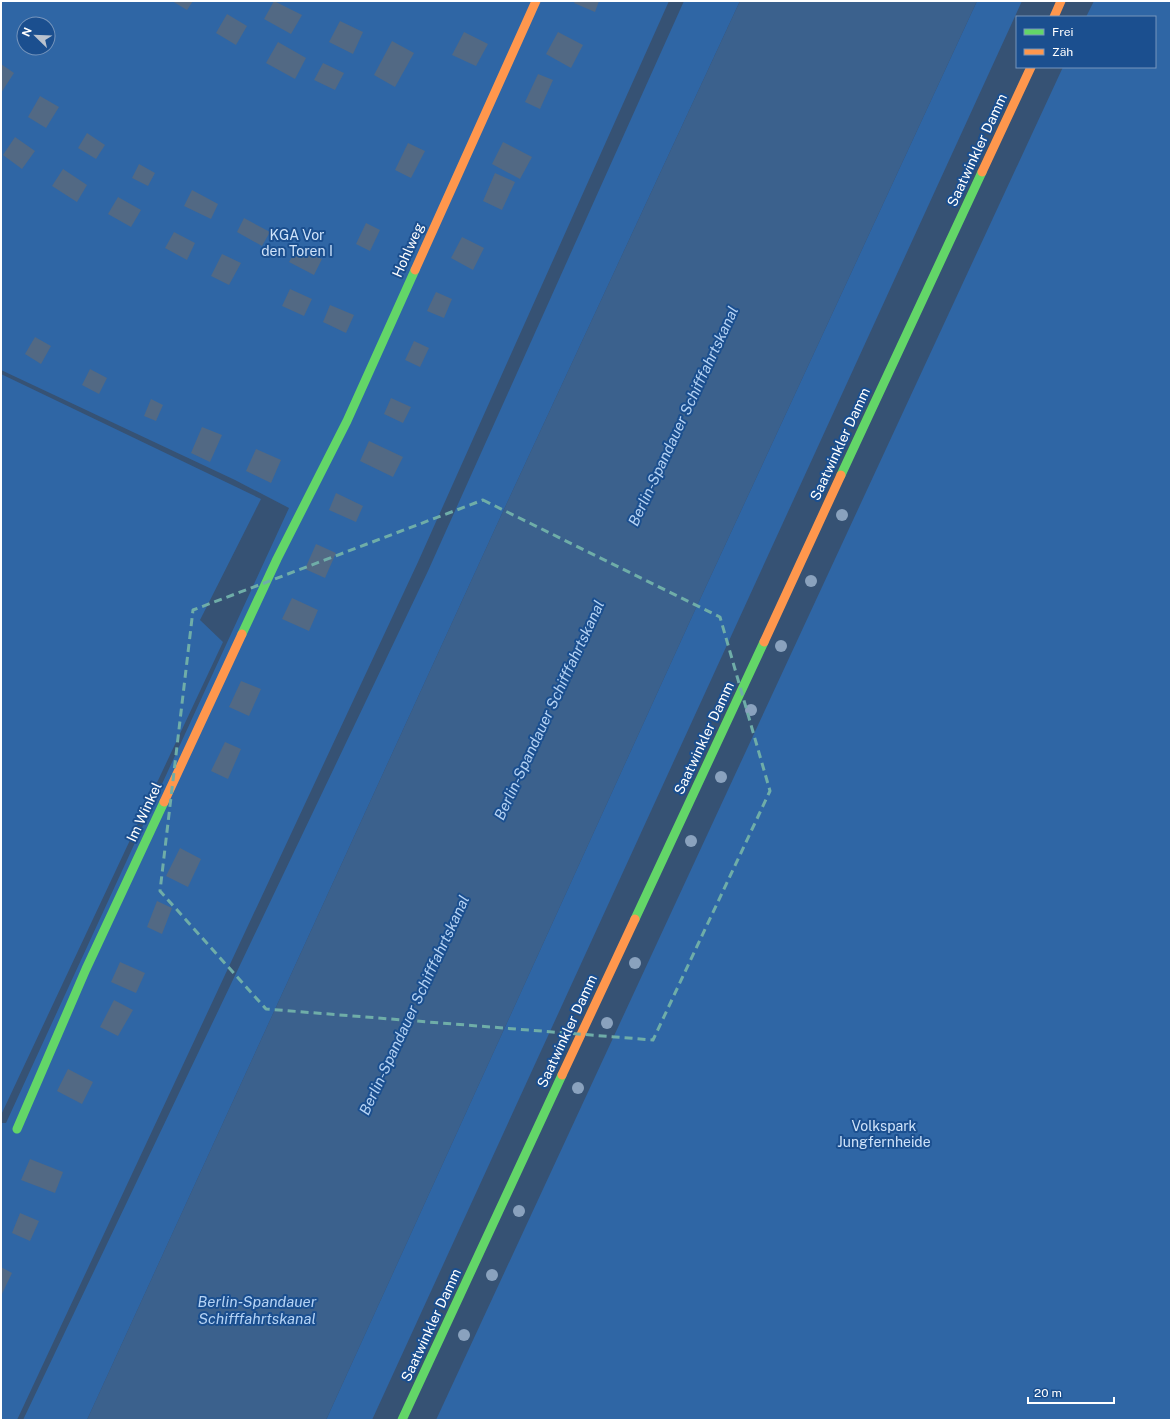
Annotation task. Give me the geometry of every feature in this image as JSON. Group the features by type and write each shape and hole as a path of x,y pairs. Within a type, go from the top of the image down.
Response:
{"main road":[{"name":"Hohlweg","path":"304,509 350,414 536,1"},
{"path":"1054,16 1061,1"},
{"name":"Saatwinkler Damm","path":"402,1420 1031,68"},
{"name":"Im Winkel","path":"17,1129 86,969 277,559 304,509"}],"highlighted area":[{"path":"483,500 720,617 770,791 653,1040 266,1009 160,891 193,610"}],"green space":[{"name":"KGA Vor den Toren I","path":"1,1 669,1 418,562 17,1420 1,1420 1,1123 6,1123 289,508 235,480 1,370"},
{"path":"684,1 740,1 500,518 87,1420 23,1420 428,571"},
{"path":"977,1 1022,1 372,1420 326,1420 695,610"},
{"name":"Volkspark Jungfernheide","path":"1094,1 1171,1 1171,1420 436,1420 1063,68 1156,68 1156,16 1086,16"},
{"path":"1,374 261,499 200,620 223,642 1,1115"}],"water":[{"name":"Berlin-Spandauer Schifffahrtskanal","path":"740,1 977,1 695,610 326,1420 87,1420 500,518"}],"building":[{"path":"172,1 193,1 187,10"},
{"path":"274,1 302,15 291,34 264,19"},
{"path":"575,1 599,1 595,12 574,3"},
{"path":"227,14 247,26 236,45 216,33"},
{"path":"340,21 363,32 353,54 329,42"},
{"path":"464,32 488,44 476,66 452,55"},
{"path":"558,32 583,45 571,68 546,54"},
{"path":"392,41 414,53 395,87 374,75"},
{"path":"278,42 306,58 295,79 266,63"},
{"path":"323,63 344,73 335,90 314,80"},
{"path":"1,64 14,73 1,93"},
{"path":"538,74 553,80 540,109 525,102"},
{"path":"40,96 59,107 46,128 28,117"},
{"path":"87,133 105,145 96,159 78,148"},
{"path":"15,137 35,151 22,169 3,155"},
{"path":"503,142 532,157 520,179 492,164"},
{"path":"408,143 425,151 411,178 395,170"},
{"path":"139,164 155,173 148,186 132,178"},
{"path":"63,169 87,185 77,202 52,186"},
{"path":"495,173 515,182 502,210 483,201"},
{"path":"192,190 218,204 211,219 184,206"},
{"path":"118,197 141,210 131,227 108,214"},
{"path":"244,218 270,232 262,246 237,232"},
{"path":"366,223 380,230 370,251 356,244"},
{"path":"174,232 195,243 187,260 165,248"},
{"path":"462,237 484,248 473,270 451,258"},
{"path":"297,247 322,259 314,275 289,262"},
{"path":"222,254 241,263 229,285 211,276"},
{"path":"290,289 312,299 304,316 282,306"},
{"path":"436,292 452,299 444,318 427,311"},
{"path":"330,305 354,315 346,333 323,322"},
{"path":"35,337 51,346 41,364 25,354"},
{"path":"414,341 429,348 420,367 405,360"},
{"path":"90,369 107,378 99,394 82,385"},
{"path":"391,398 411,407 403,423 384,414"},
{"path":"151,399 163,405 156,421 144,416"},
{"path":"202,427 222,435 210,462 191,453"},
{"path":"369,441 403,457 393,477 360,461"},
{"path":"256,449 281,460 271,483 246,471"},
{"path":"336,493 363,506 356,522 329,510"},
{"path":"316,544 336,553 325,578 305,569"},
{"path":"292,598 318,610 309,631 282,619"},
{"path":"241,681 261,689 249,716 229,707"},
{"path":"225,742 241,749 228,779 211,771"},
{"path":"180,848 201,859 188,887 166,876"},
{"path":"157,901 172,908 162,934 147,927"},
{"path":"120,962 145,973 136,993 111,982"},
{"path":"114,1000 133,1010 118,1036 100,1027"},
{"path":"68,1069 93,1082 82,1104 57,1091"},
{"path":"30,1159 63,1172 55,1193 21,1180"},
{"path":"20,1213 39,1221 30,1241 12,1233"},
{"path":"1,1267 12,1273 1,1296"}],"traffic: fast":[{"path":"841,475 982,172"},
{"path":"242,634 277,559 347,421 415,270"},
{"path":"635,919 764,642"},
{"path":"17,1129 86,969 164,802"},
{"path":"402,1420 562,1075"}],"traffic: slow":[{"path":"415,270 536,1"},
{"path":"1054,16 1061,1"},
{"path":"982,172 1031,68"},
{"path":"764,642 841,475"},
{"path":"164,802 242,634"},
{"path":"562,1075 635,919"}]}
